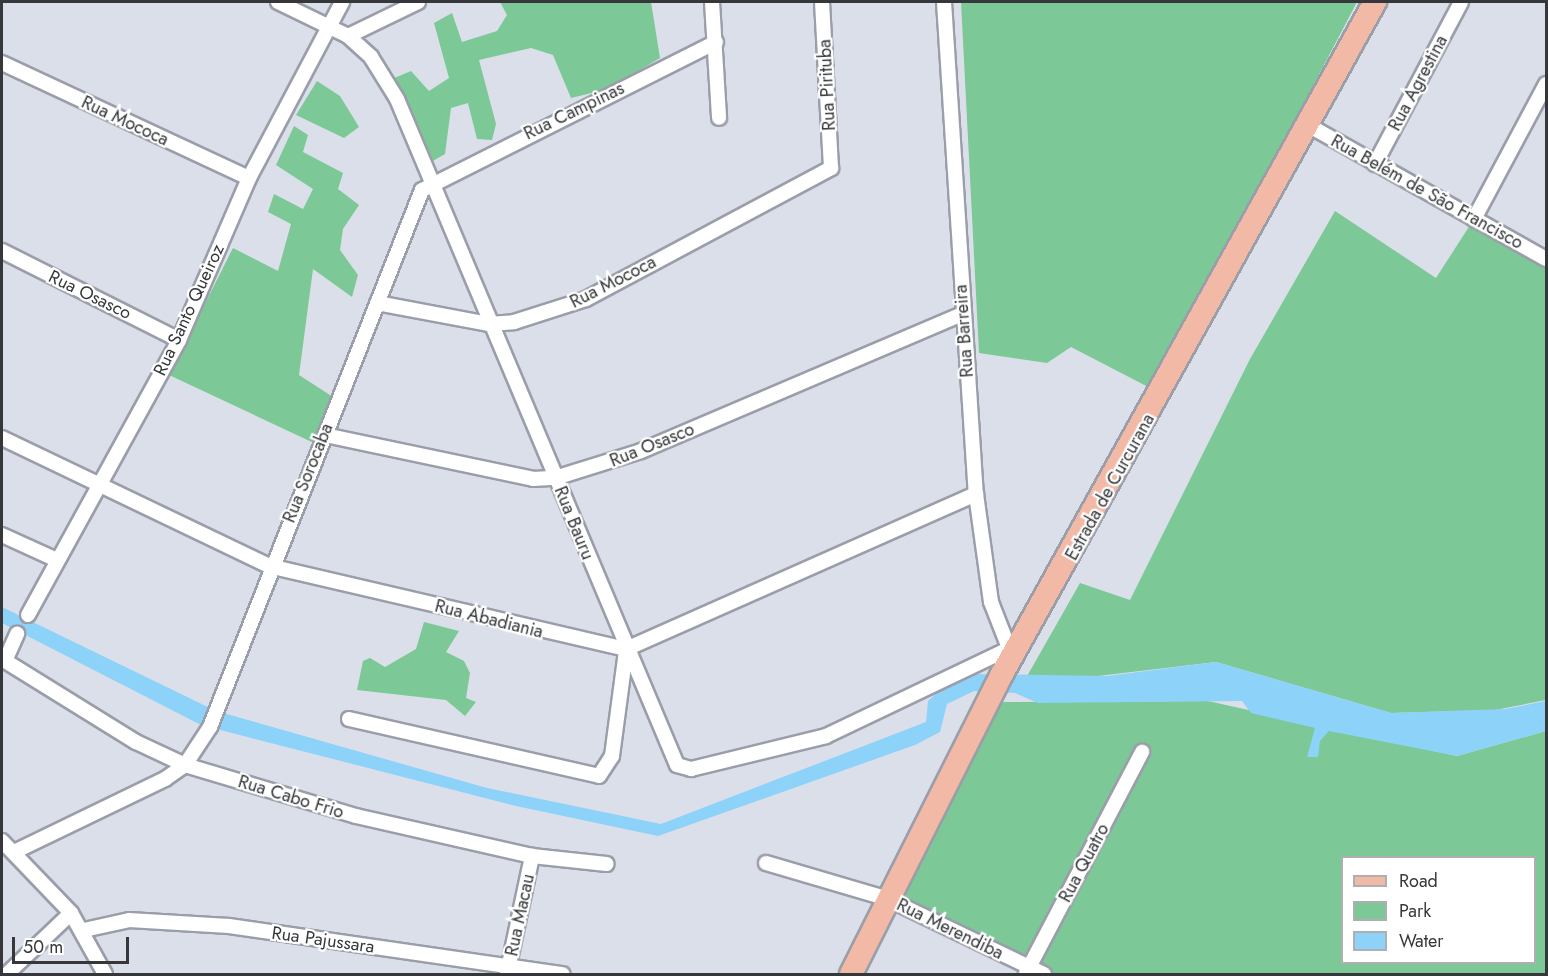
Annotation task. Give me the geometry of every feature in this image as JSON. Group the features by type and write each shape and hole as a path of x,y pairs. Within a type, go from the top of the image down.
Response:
{"main road":[{"name":"Estrada de Curcurana","path":"851,975 1007,660 1375,2"}],"street":[{"name":"Rua Bauru","path":"278,2 348,36 387,79 433,183 488,324 672,758 691,769 826,736 1007,660"},
{"name":"Rua Santo Queiroz","path":"27,615 179,339 249,178 342,2"},
{"path":"348,36 418,2"},
{"path":"712,2 719,118"},
{"name":"Rua Pirituba","path":"822,2 831,168"},
{"name":"Rua Barreira","path":"944,2 962,314 976,494 991,602 1007,660"},
{"name":"Rua Agrestina","path":"1375,164 1461,2"},
{"name":"Rua Campinas","path":"433,183 716,42"},
{"name":"Rua Mococa","path":"2,63 249,178"},
{"path":"1474,219 1546,84"},
{"name":"Rua Belém de São Francisco","path":"1308,125 1546,260"},
{"name":"Rua Mococa","path":"377,303 488,324 514,322 586,299 831,168"},
{"name":"Rua Sorocaba","path":"185,765 210,727 269,566 325,435 414,203 433,183"},
{"name":"Rua Osasco","path":"2,251 179,339"},
{"name":"Rua Osasco","path":"325,435 533,479 555,478 641,451 962,314"},
{"name":"Rua Abadiania","path":"2,438 97,487 269,566 626,649"},
{"path":"349,719 599,776 612,756 626,649 976,494"},
{"path":"2,536 57,560"},
{"path":"3,660 18,634"},
{"name":"Rua Cabo Frio","path":"3,660 136,742 185,765 356,816 532,856 607,864"},
{"name":"Rua Quatro","path":"1027,971 1142,752"},
{"path":"14,852 185,765"},
{"path":"2,841 71,913 84,930 105,975"},
{"name":"Rua Macau","path":"508,970 532,856"},
{"name":"Rua Merendiba","path":"766,863 888,899 1027,971 1044,975"},
{"path":"8,975 71,913"},
{"name":"Rua Pajussara","path":"84,930 157,920 508,970 563,975"}],"green space":[{"path":"500,2 651,2 660,58 608,89 571,98 553,55 531,48 479,60 496,124 492,140 477,139 468,103 451,108 445,154 431,162 392,79 411,71 429,91 449,78 434,23 452,13 462,42 497,31 507,15"},
{"path":"961,2 1357,2 1154,390 1071,347 1047,363 979,353"},
{"path":"317,81 340,96 359,127 344,138 296,115"},
{"path":"294,126 308,135 303,152 343,173 338,189 359,205 343,229 340,250 358,275 352,297 313,269 299,375 333,397 316,444 169,375 233,248 278,271 291,224 268,212 274,194 303,209 313,189 276,165"},
{"path":"1335,211 1436,278 1474,219 1546,263 1546,700 1495,710 1391,713 1216,662 1022,685 1080,583 1130,600 1250,359"},
{"path":"424,622 459,631 446,652 464,661 470,673 466,698 476,702 465,716 446,700 357,690 363,661 370,658 385,667 416,649"},
{"path":"1208,701 1457,756 1546,731 1546,974 1042,974 898,904 998,702"}],"water":[{"path":"2,607 216,711 487,788 661,824 926,722 928,701 947,684 977,674 1107,676 1216,662 1391,713 1505,709 1546,701 1546,731 1457,756 1329,731 1320,741 1318,757 1307,757 1315,728 1251,713 1242,701 1038,703 1015,693 974,691 947,704 940,732 915,745 658,836 516,806 201,725 2,623"}]}
